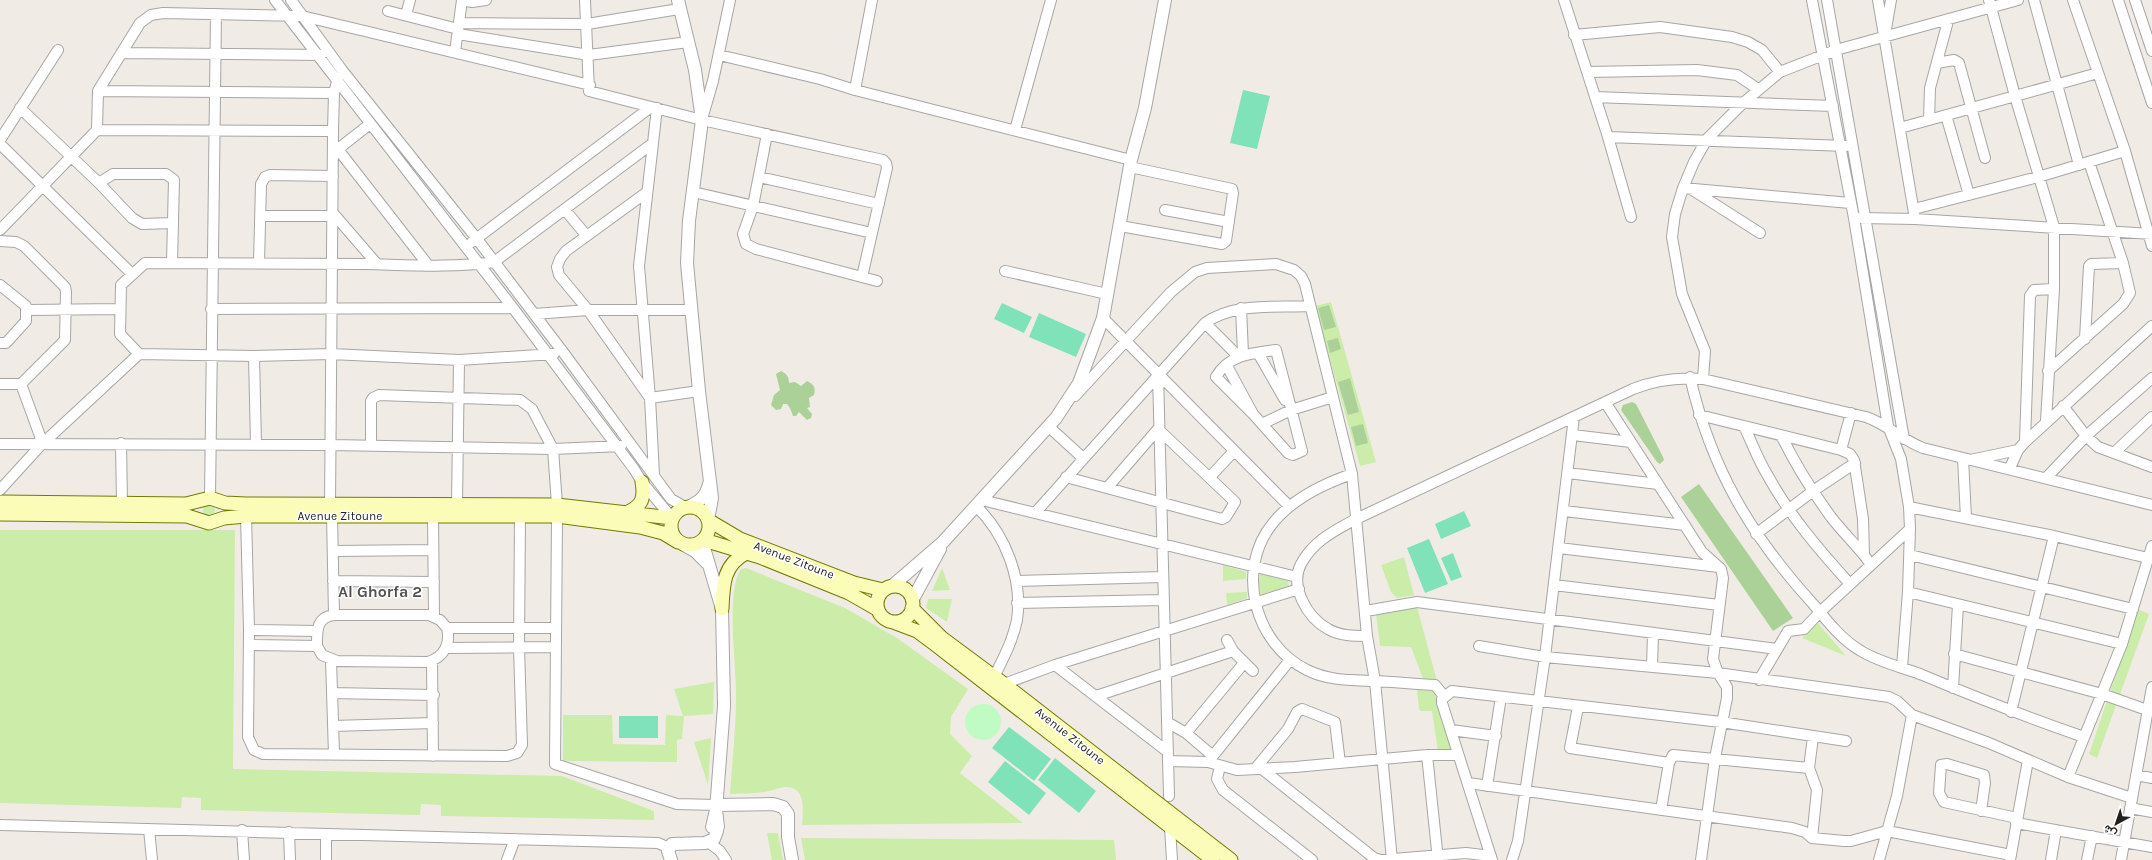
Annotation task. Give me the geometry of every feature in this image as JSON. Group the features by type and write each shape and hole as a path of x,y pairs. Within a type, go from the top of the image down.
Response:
{"main road":[{"path":"626,513 637,508 642,502 644,494 642,482"},
{"name":"Avenue Zitoune","path":"0,502 186,504 210,499 246,504 331,511 433,515 520,515 557,511 640,527 663,533 681,543"},
{"path":"210,499 222,510 211,521 197,512 199,504 210,499"},
{"name":"Avenue Zitoune","path":"0,514 187,516 211,521 246,516 457,504 557,511 626,513 672,518"},
{"path":"687,507 701,510 708,520 709,531 703,541 697,545 681,543 670,528 672,518 677,511 687,507"},
{"name":"Avenue Zitoune","path":"708,520 740,539 854,583 887,588"},
{"name":"Avenue Zitoune","path":"703,541 746,553 849,593 878,609"},
{"path":"722,609 723,582 728,568 738,557 746,553"},
{"path":"887,588 906,590 913,604 907,617 893,622 883,618 878,609 877,599 887,588"},
{"name":"Avenue Zitoune","path":"913,604 942,638 999,680 1231,860"},
{"name":"Avenue Zitoune","path":"893,622 916,631 936,645 1213,860"}],"street":[{"path":"275,0 513,308 617,446 642,482 672,518"},
{"path":"292,0 342,70 477,239 563,352 671,499 687,507 706,494 710,483"},
{"path":"406,15 410,0"},
{"path":"455,52 462,0 486,0"},
{"path":"585,0 589,55 589,91 702,120 883,160 886,163 887,168 862,277"},
{"path":"708,520 712,498 699,391 687,263 689,221 702,120 719,55 730,0"},
{"path":"855,90 872,0"},
{"path":"1015,130 1051,0"},
{"path":"1064,408 1079,383 1103,318 1131,163 1145,108 1164,0"},
{"path":"1564,0 1608,137 1631,217"},
{"path":"1812,0 1841,146 1850,204 1854,218 1888,426 1901,459 1909,507 1910,555 1902,667"},
{"path":"1816,0 1827,1 1904,438 1901,459"},
{"path":"1878,0 1914,214"},
{"path":"1885,37 1891,0"},
{"path":"1703,379 1705,351 1682,294 1672,237 1675,214 1686,188 1694,162 1707,139 1742,103 1780,72 1836,50 1948,21 1990,4 2018,0"},
{"path":"2034,0 2057,85 2084,164 2112,231 2130,288 2129,297 2085,339 2048,371"},
{"path":"2073,0 2125,151 2150,234 2152,246"},
{"path":"2118,0 2152,103"},
{"path":"2135,0 2152,51"},
{"path":"458,29 587,24 679,4 696,76 702,120"},
{"path":"1990,4 2014,96 2054,227 2054,290 2046,421"},
{"path":"388,11 458,29 589,55 688,42"},
{"path":"0,230 97,130 98,91 140,23 151,15 163,13 286,14 302,16 590,85"},
{"path":"210,499 211,265 216,92 216,14"},
{"path":"1929,120 1929,92 1948,21"},
{"path":"1574,35 1660,27 1732,37 1748,42 1762,50 1780,72"},
{"path":"58,50 20,108 0,142 132,274"},
{"path":"121,53 331,55"},
{"path":"719,55 820,79 855,90 1015,130 1131,163 1232,189 1233,193 1226,240 1222,244 1120,226"},
{"path":"1937,63 1954,60 1959,63 1985,158"},
{"path":"334,615 331,511 331,264 335,146 333,131 334,93 342,70"},
{"path":"1587,72 1697,70 1737,75 1758,89"},
{"path":"1900,128 2098,73"},
{"path":"98,91 334,93"},
{"path":"1595,97 1833,106"},
{"path":"20,108 99,183 136,221 148,224 173,223"},
{"path":"465,246 477,239 654,108"},
{"path":"654,108 653,143 639,266 650,398 654,475"},
{"path":"1946,115 1969,195"},
{"path":"335,146 370,124"},
{"path":"97,130 214,129 333,131"},
{"path":"767,134 753,206 743,234 746,244 756,249 877,281"},
{"path":"1608,137 1707,139 1853,146"},
{"path":"139,354 120,334 121,285 145,262 211,265 258,263 428,265 479,264 494,262 653,143"},
{"path":"335,146 428,265"},
{"path":"1914,214 1969,195 2038,177 2125,151"},
{"path":"99,183 113,174 170,175 174,180 172,263"},
{"path":"258,263 261,216 261,184 265,177 270,175 333,176"},
{"path":"759,177 879,204"},
{"path":"1686,188 1850,204"},
{"path":"1686,188 1760,233"},
{"path":"648,192 586,235 566,251 560,259 557,267 559,276 588,310 650,398"},
{"path":"693,192 872,233"},
{"path":"565,210 586,235"},
{"path":"1165,210 1229,222"},
{"path":"261,216 332,214 377,264"},
{"path":"1854,218 1914,214 2150,234"},
{"path":"0,241 16,242 24,246 43,263 65,287 66,309 65,340 21,384 0,384"},
{"path":"2085,339 2089,266 2091,264 2123,263"},
{"path":"887,588 943,542 1064,408 1184,280 1195,272 1207,268 1276,264 1289,267 1301,276 1310,306 1352,474 1366,611 1367,636 1375,681 1392,860"},
{"path":"1005,271 1107,294"},
{"path":"0,285 26,306 27,310 26,321 6,343 0,343"},
{"path":"2025,442 2030,296 2034,290 2054,290"},
{"path":"1035,513 1205,323 1222,313 1241,308 1310,306"},
{"path":"211,308 331,310 513,308"},
{"path":"1241,308 1241,356"},
{"path":"27,310 120,309"},
{"path":"534,314 588,310 691,310"},
{"path":"1103,318 1289,506"},
{"path":"1205,323 1241,356"},
{"path":"2010,468 2018,450 2046,421 2152,326"},
{"path":"1276,350 1291,410 1303,449 1301,452 1293,455 1288,453 1254,414 1216,378 1227,366 1241,356 1276,350"},
{"path":"0,490 41,445 139,354 254,356 331,354 459,360 548,355 563,352"},
{"path":"1258,353 1291,410"},
{"path":"254,356 256,444"},
{"path":"457,504 457,397 459,360"},
{"path":"1227,366 1254,414"},
{"path":"1158,374 1158,429 1169,796"},
{"path":"1690,377 1699,415 1709,444 1725,480 1756,534 1772,557 1820,612 1860,651 2011,712 2084,737"},
{"path":"1367,636 1350,636 1329,629 1312,615 1302,599 1298,577 1300,566 1317,543 1325,536 1356,519 1646,384 1690,377 1851,413 1878,421 1888,426 1904,438 1923,448 1989,466 2010,468 2152,505"},
{"path":"2046,478 2086,436 2152,378"},
{"path":"21,384 40,436 41,445"},
{"path":"650,398 699,391"},
{"path":"371,446 371,401 376,396 384,394 525,402 532,409 553,449 557,511 555,764 677,804 716,808 773,804 783,807 788,814 788,837 792,860"},
{"path":"1262,424 1291,410 1333,397"},
{"path":"1605,402 1702,552 1719,567 1723,578 1713,659 1718,673 1727,687 1727,698 1715,758 1708,818 1701,860"},
{"path":"2063,406 2086,436 2098,447 2115,452 2152,467"},
{"path":"1841,450 1851,413"},
{"path":"1699,415 1841,450 1850,454 1855,463 1863,519 1864,555"},
{"path":"1512,860 1518,841 1545,657 1564,511 1574,417"},
{"path":"2115,452 2152,417"},
{"path":"1048,426 1083,458"},
{"path":"1744,426 1768,476 1788,509 1812,541 1850,584"},
{"path":"1066,478 1224,519 1235,502 1210,476 1158,429"},
{"path":"1107,488 1158,429"},
{"path":"1573,435 1631,442"},
{"path":"1781,435 1813,491 1832,518 1871,565"},
{"path":"121,443 122,504"},
{"path":"0,444 256,444 553,449 633,446"},
{"path":"1966,459 2018,450"},
{"path":"1210,476 1234,451"},
{"path":"1966,459 1966,518"},
{"path":"1756,534 1813,491 1855,463"},
{"path":"1568,473 1658,484"},
{"path":"1352,474 1314,491 1289,506 1266,533 1260,544 1253,585 1255,603 1266,632 1290,660 1306,669 1328,678 1435,686 1444,696"},
{"path":"979,503 1035,513 1298,577"},
{"path":"979,503 1000,537 1016,581 1017,619 999,680"},
{"path":"1909,507 2054,536 2148,558"},
{"path":"1564,511 1685,525"},
{"path":"433,515 434,617"},
{"path":"246,516 249,630 248,737 250,747 263,754 507,756 513,755 520,749 520,515"},
{"path":"1759,680 1788,631 1804,629 1820,612 1910,529"},
{"path":"2011,712 2054,536"},
{"path":"703,541 708,564 720,596 722,609 724,706 713,832 720,851 726,860"},
{"path":"913,604 943,542"},
{"path":"681,543 695,551 708,564"},
{"path":"2068,777 2122,644 2152,546"},
{"path":"1559,548 1719,567"},
{"path":"333,550 433,550"},
{"path":"1910,555 2133,610"},
{"path":"1016,581 1163,577"},
{"path":"334,581 434,582"},
{"path":"1554,585 1719,605"},
{"path":"999,680 1054,665 1299,589"},
{"path":"1908,592 2122,644"},
{"path":"1017,603 1163,600"},
{"path":"1366,611 1417,602 1777,649"},
{"path":"1953,688 1958,605"},
{"path":"447,628 449,642 446,648 432,661 332,660 322,655 317,646 317,631 319,623 323,618 334,615 423,615 434,617 447,628 556,628"},
{"path":"249,630 317,631"},
{"path":"1652,667 1653,634"},
{"path":"1227,640 1233,651 1253,671"},
{"path":"248,645 317,646"},
{"path":"1479,646 1545,657 1718,673 1759,680 1881,694 1897,701 1912,715 2028,760 2152,812"},
{"path":"446,648 556,647"},
{"path":"1096,696 1233,651"},
{"path":"1954,654 2102,694 2147,710"},
{"path":"332,660 334,754"},
{"path":"1211,759 1290,660"},
{"path":"432,661 434,695 433,756"},
{"path":"1186,733 1244,663"},
{"path":"1054,665 1096,696 1168,757 1211,759"},
{"path":"2121,860 2136,775 2148,729 2147,710 2152,687"},
{"path":"1259,769 1368,855 1381,860 1467,856 1492,858 1442,703 1444,696 1452,692 1721,722 1846,741"},
{"path":"332,693 434,695"},
{"path":"1487,786 1501,697"},
{"path":"1578,707 1570,748 1669,763"},
{"path":"1259,769 1288,729 1297,712 1302,709 1335,722 1340,764"},
{"path":"1879,860 1897,796 1912,715"},
{"path":"1167,722 1186,733 1211,759 1220,766 1230,770 1340,764 1427,755 1458,755"},
{"path":"333,726 433,723"},
{"path":"1451,730 1496,736"},
{"path":"1812,838 1817,790 1809,768 1813,737"},
{"path":"1661,810 1669,763 1673,755 1677,754 1809,768"},
{"path":"1427,755 1438,858"},
{"path":"1468,783 1708,818 1792,828 1805,832 1812,838 1851,841 1887,831 2010,858 2028,760"},
{"path":"1980,811 1985,784 1984,775 1947,764 1941,765 1939,793 1942,800 1948,803 2016,821 2056,830 2152,847"},
{"path":"1220,766 1217,779 1223,790 1312,860"},
{"path":"2136,775 2152,778"},
{"path":"0,825 242,830 326,834 658,843 670,854 675,843 713,832"},
{"path":"1170,827 1172,860"},
{"path":"149,829 152,860"},
{"path":"242,830 244,860"},
{"path":"2051,860 2056,830"},
{"path":"289,832 290,860"},
{"path":"326,834 326,860"},
{"path":"2087,860 2092,836"},
{"path":"507,860 515,839"}],"green space":[{"path":"1243,90 1270,96 1257,149 1230,143"},
{"path":"1331,302 1376,462 1360,466 1315,306"},
{"path":"1002,303 1032,317 1024,333 994,319"},
{"path":"1329,305 1336,327 1324,330 1318,308"},
{"path":"1039,313 1086,334 1076,357 1029,337"},
{"path":"1338,338 1341,349 1330,353 1327,341"},
{"path":"781,371 785,373 789,379 789,383 795,382 801,386 807,381 814,386 814,395 809,398 810,407 807,408 812,414 811,418 807,420 799,412 796,416 793,416 787,404 783,404 781,409 776,410 771,405 774,395 780,390 776,374"},
{"path":"1350,378 1359,412 1348,415 1338,382"},
{"path":"1632,402 1636,404 1663,457 1664,460 1660,464 1657,462 1621,410 1623,405"},
{"path":"1363,424 1368,443 1356,446 1351,427"},
{"path":"1699,484 1793,618 1773,631 1681,497"},
{"path":"209,504 213,506 215,510 213,514 209,516 205,514 203,510 205,506"},
{"path":"1464,511 1471,526 1441,539 1435,524"},
{"path":"0,530 235,530 233,769 562,776 654,811 654,820 441,816 441,805 421,804 420,815 201,810 201,798 182,797 181,808 0,803"},
{"path":"1429,539 1448,584 1425,593 1407,548"},
{"path":"1453,553 1462,577 1451,581 1441,558"},
{"path":"1404,557 1414,595 1397,598 1391,592 1381,565"},
{"path":"1223,565 1246,572 1246,579 1223,581"},
{"path":"746,568 845,608 897,638 968,689 951,717 950,734 972,756 960,773 1023,823 802,825 802,801 797,791 792,788 785,787 760,793 730,794 736,711 733,631 734,595 736,580 741,569"},
{"path":"942,568 950,590 932,591"},
{"path":"1260,574 1288,581 1289,586 1261,595 1259,584"},
{"path":"1247,592 1247,598 1227,605 1226,593"},
{"path":"928,599 952,599 947,622 926,608"},
{"path":"1417,607 1437,681 1424,681 1411,647 1380,646 1376,614"},
{"path":"2138,609 2149,614 2097,758 2089,754"},
{"path":"1817,622 1846,656 1802,638"},
{"path":"714,682 713,714 684,716 682,739 677,740 677,762 563,761 563,715 612,715 613,744 665,745 666,715 683,716 674,689"},
{"path":"1417,690 1435,691 1452,747 1451,749 1438,751 1432,711 1421,711 1419,709"},
{"path":"987,704 996,709 1000,715 1000,729 996,735 987,740 979,740 970,735 966,729 965,718 970,709 976,705"},
{"path":"619,716 658,716 658,738 619,738"},
{"path":"1009,727 1051,759 1034,781 992,748"},
{"path":"711,738 708,785 694,742"},
{"path":"1055,758 1096,791 1079,813 1038,780"},
{"path":"1005,761 1046,793 1029,815 988,782"},
{"path":"767,833 778,833 783,860 772,860"},
{"path":"801,838 1114,840 1116,860 805,860"}],"district":[{"name":"Al Ghorfa 2","path":"380,591"}]}
